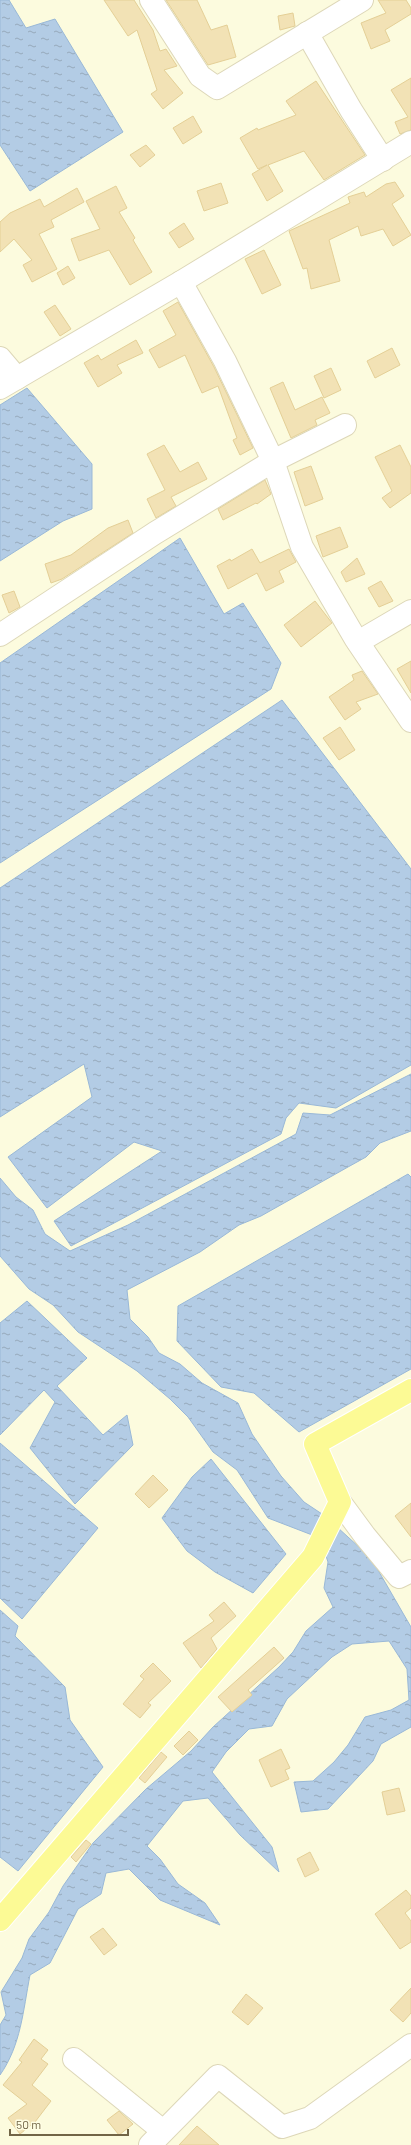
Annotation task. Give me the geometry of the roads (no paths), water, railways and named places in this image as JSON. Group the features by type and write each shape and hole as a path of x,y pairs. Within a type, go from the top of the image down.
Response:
{"main road":[{"path":"0,1920 313,1557 340,1502 315,1444 411,1390"}],"street":[{"path":"151,0 200,76 217,88 355,2"},
{"path":"307,33 347,104 383,160"},
{"path":"0,358 8,383 181,282 411,142"},
{"path":"181,282 225,360 274,461 302,547 358,642 404,695 411,722"},
{"path":"0,635 156,534 274,461 345,425"},
{"path":"358,642 411,611"},
{"path":"340,1502 364,1536 400,1577 411,1571"},
{"path":"74,2059 156,2138 218,2076 282,2127 310,2118 411,2044"}],"water":[{"path":"0,0 9,0 26,28 55,19 123,132 30,191 0,145"},
{"path":"27,388 92,464 92,509 63,521 0,561 0,405"},
{"path":"180,538 224,614 243,603 281,663 271,689 0,863 0,663"},
{"path":"282,700 411,869 411,1065 336,1108 299,1103 286,1118 281,1134 71,1246 54,1221 162,1151 134,1142 47,1208 8,1157 92,1097 84,1064 0,1117 0,888"},
{"path":"411,1074 411,1131 380,1143 366,1157 261,1216 239,1225 200,1252 127,1290 130,1319 148,1337 159,1353 180,1364 202,1383 238,1403 252,1434 281,1476 304,1502 325,1516 371,1558 411,1627 411,1727 381,1744 373,1761 328,1809 301,1812 294,1782 313,1781 334,1762 348,1745 365,1717 391,1710 409,1700 407,1669 389,1641 352,1644 332,1657 287,1699 272,1726 249,1729 226,1752 212,1772 272,1847 279,1872 240,1835 208,1798 183,1801 147,1846 160,1859 178,1884 205,1903 220,1925 160,1900 129,1869 106,1873 101,1894 78,1909 50,1963 30,1975 17,2040 13,2052 0,2075 0,2025 6,2015 1,1992 22,1958 29,1939 49,1912 63,1886 93,1843 146,1789 191,1751 213,1727 279,1667 293,1652 306,1631 333,1607 324,1588 328,1562 320,1538 268,1518 237,1470 213,1452 188,1417 170,1399 137,1371 78,1332 53,1305 29,1289 0,1256 0,1178 16,1197 33,1210 45,1234 70,1251 128,1225 296,1134 303,1113 330,1115"},
{"path":"408,1174 411,1177 411,1369 299,1432 254,1393 221,1387 177,1341 178,1306"},
{"path":"27,1301 87,1358 57,1386 103,1435 127,1415 133,1445 75,1504 30,1448 55,1402 44,1390 0,1435 0,1323"},
{"path":"0,1443 98,1528 22,1619 0,1598"},
{"path":"211,1459 286,1554 253,1593 215,1572 187,1551 162,1518 192,1477"},
{"path":"0,1610 18,1626 15,1636 65,1687 70,1720 103,1767 18,1871 0,1857"}]}
